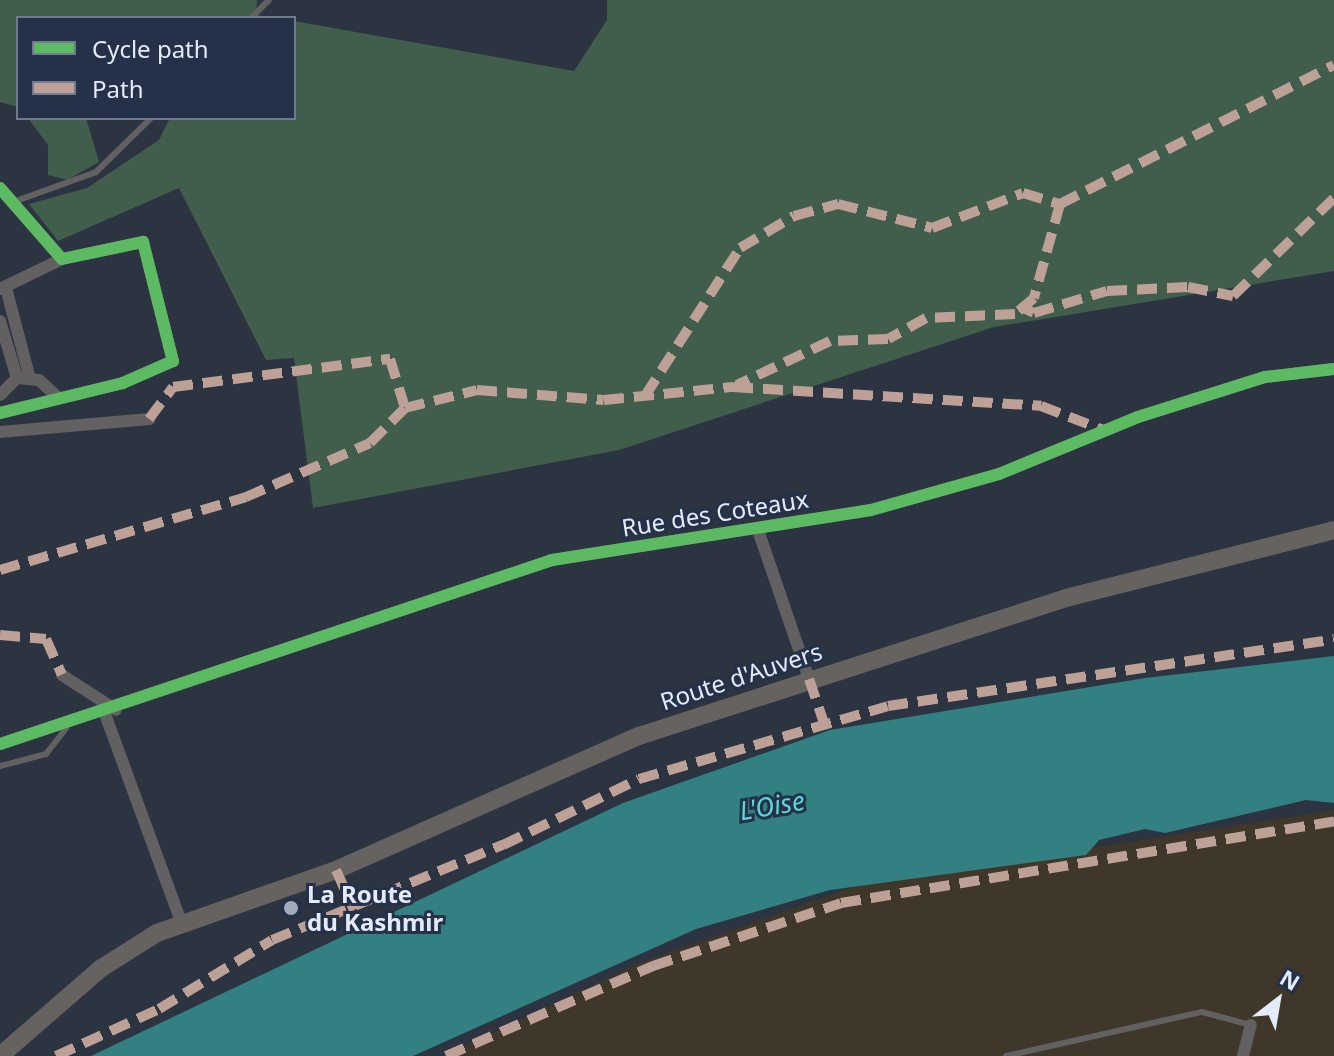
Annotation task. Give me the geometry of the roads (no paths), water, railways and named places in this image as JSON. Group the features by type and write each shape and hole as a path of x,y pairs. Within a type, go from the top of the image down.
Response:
{"main road":[{"name":"Route d'Auvers","path":"0,1056 100,969 181,922 336,870 639,736 1066,598 1334,530"}],"street":[{"path":"5,195 62,259"},
{"path":"0,413 123,383 173,361 143,242 62,259 3,288 24,379"},
{"path":"0,321 24,379 58,398"},
{"name":"Rue des Coteaux","path":"0,744 66,728 552,560 871,510 999,474 1138,417 1265,377 1334,369"},
{"path":"0,395 24,379"},
{"path":"0,432 149,419"},
{"path":"758,530 809,679"},
{"path":"62,675 111,712 181,922"},
{"path":"1243,1056 1251,1025"}],"lane":[{"path":"253,16 269,0"},
{"path":"5,195 96,172 149,120"},
{"path":"0,766 46,754 66,728"},
{"path":"1006,1056 1202,1012 1251,1025"}],"water":[{"name":"L'Oise","path":"1334,656 1334,803 1306,800 1165,833 1145,829 1099,840 1086,855 830,890 696,929 413,1056 91,1056 623,803 830,730 1145,678"}],"place":[{"name":"La Route du Kashmir","path":"291,908"}]}
